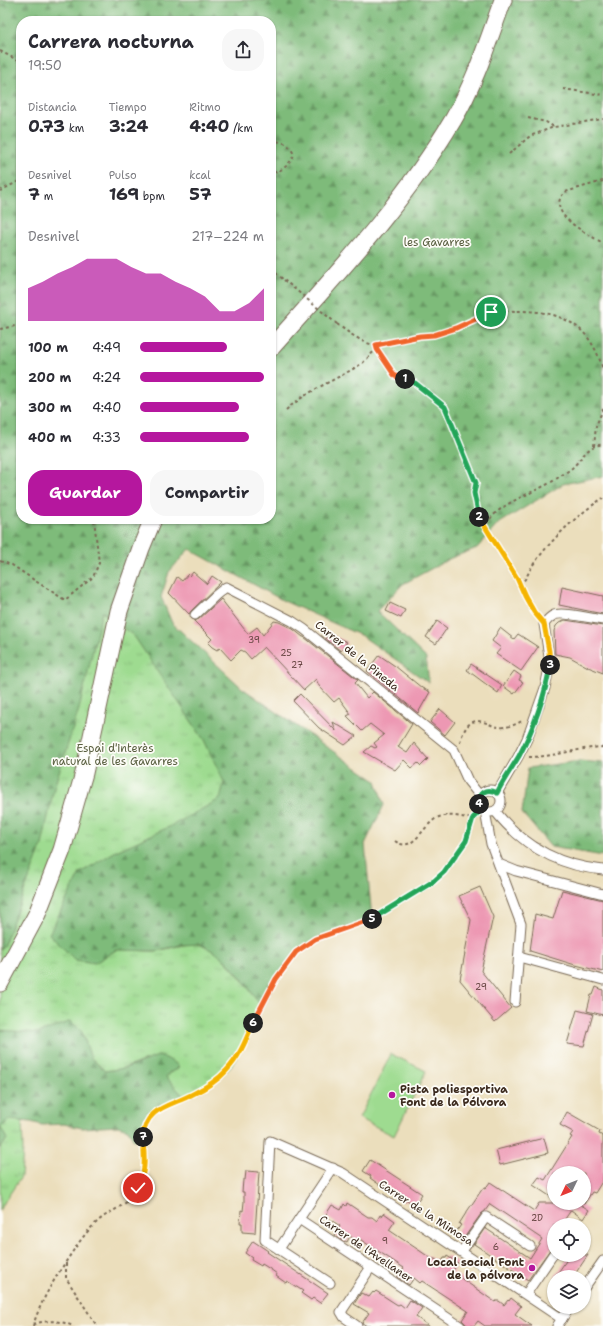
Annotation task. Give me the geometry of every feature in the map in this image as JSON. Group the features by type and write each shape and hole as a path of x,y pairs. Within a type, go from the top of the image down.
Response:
{"highway":[{"path":"276,342 342,268 391,208 421,168 453,120 474,80 503,0"},
{"path":"0,983 37,914 62,850 84,773 119,611 151,524"}],"street":[{"name":"Carrer de la Pineda","path":"195,615 226,587 292,621 314,636 454,752 468,781 480,796"},
{"path":"497,793 518,757 535,720 548,676 550,663 544,624 555,614 603,620"},
{"path":"496,811 501,802 499,796 493,791 486,791 480,796 479,803 484,810 491,844 521,924 515,1002"},
{"path":"484,810 489,812 496,811"},
{"path":"496,811 512,829 533,845 554,858 576,866 603,870"},
{"path":"498,864 516,871 603,894"},
{"path":"519,957 603,980"},
{"name":"Carrer de la Mimosa","path":"279,1249 265,1240 270,1141 343,1173 526,1294 559,1322"},
{"path":"330,1283 279,1249 333,1168"},
{"path":"462,1251 486,1217 530,1246"},
{"name":"Carrer de l'Avellaner","path":"299,1219 460,1326"},
{"path":"591,1278 603,1261"},
{"path":"526,1294 548,1262"},
{"path":"357,1326 344,1317 341,1312 371,1267"}],"path":[{"path":"0,51 16,59"},
{"path":"564,89 603,95"},
{"path":"528,118 546,122 554,127"},
{"path":"509,154 530,136 554,127 603,119"},
{"path":"276,141 285,143 290,147 294,155 289,164 282,170 276,172"},
{"path":"603,181 565,192 560,196 558,201 558,207 564,216 582,230 603,243"},
{"path":"0,190 16,182"},
{"path":"276,273 337,324 359,338 376,345 420,336 434,335 456,328 491,312 545,312 562,317 574,323 587,336 597,354 603,370"},
{"path":"0,329 14,326"},
{"path":"376,345 377,349 395,376 415,383 445,407 476,483 474,493 478,516 517,578 534,612 544,624"},
{"path":"286,410 294,402 312,391 363,363 377,349"},
{"path":"594,446 596,426 603,409"},
{"path":"485,526 489,518 499,511 546,486 571,469 588,450 594,446 603,445"},
{"path":"520,585 527,578 534,564 549,545 581,514 603,498"},
{"path":"0,561 12,565 65,600 93,577 99,563 95,524"},
{"path":"454,752 457,753 463,732 472,722 482,721 495,726 504,727 514,725 525,718"},
{"path":"518,757 538,757 579,749 603,747"},
{"path":"33,1325 39,1308 47,1293 82,1239 93,1225 104,1216 127,1202 136,1191 142,1177 145,1164 143,1138 144,1126 146,1122 156,1112 193,1095 226,1072 240,1051 276,979 296,952 315,939 376,916 434,881 449,867 459,853 466,841 473,818 484,810"},
{"path":"395,841 403,845 410,844 429,823 443,816 448,815 473,818"},
{"path":"66,1263 66,1278 97,1326"},
{"path":"33,1325 44,1321 54,1321 73,1326"}],"green space":[{"name":"Espai d'interès natural de les Gavarres","path":"0,0 545,0 374,513 107,547 260,745 108,954 116,950 125,949 156,951 193,944 207,947 216,953 234,970 262,1007 242,1049 224,1074 199,1091 185,1098 166,1077 169,1073 178,1069 178,1065 143,1061 125,1068 105,1071 91,1058 30,1093 22,1122 23,1149 21,1177 0,1211"},
{"name":"les Gavarres","path":"0,0 603,0 603,476 563,484 498,524 477,548 451,558 403,584 377,611 426,658 429,683 362,636 284,601 189,549 169,572 161,597 172,623 242,688 376,781 384,805 365,844 372,919 315,939 302,947 289,961 276,979 262,1007 242,979 227,962 215,952 199,944 181,945 156,951 116,950 95,963 75,960 49,934 80,873 116,851 171,826 220,799 224,782 204,740 134,636 102,612 79,709 54,788 42,845 5,942 0,950"},
{"path":"580,761 603,763 603,856 551,847 522,813 528,768"},
{"path":"71,1021 82,1032 91,1058 105,1071 125,1068 158,1056 166,1058 178,1065 178,1069 169,1073 166,1077 185,1098 167,1105 151,1116 144,1126 143,1138 134,1140 128,1129 118,1126 82,1128 64,1124 42,1125 31,1122 9,1120 1,1128 7,1139 0,1149 0,1030 39,1033"},
{"name":"Pista poliesportiva Font de la Pólvora","path":"391,1054 426,1071 394,1136 359,1118"}],"building":[{"path":"193,572 207,584 212,576 221,582 189,614 169,593 177,577 182,581 188,574 190,576"},
{"path":"562,587 603,596 603,614 559,605"},
{"path":"221,599 248,634 257,627 263,635 274,621 293,629 304,637 358,680 355,683 367,698 373,692 412,724 398,747 407,753 414,743 428,759 421,766 418,763 412,768 404,760 395,770 364,752 371,746 375,748 377,747 374,743 384,735 370,724 362,731 347,716 351,714 339,698 334,702 319,686 316,679 304,690 264,647 251,659 241,650 231,660 220,648 217,650 212,647 208,643 212,639 194,621 199,619"},
{"path":"390,603 405,610 401,618 386,611"},
{"path":"565,620 603,626 603,673 570,657 555,654 554,631 559,623"},
{"path":"437,621 447,628 436,644 426,637"},
{"path":"500,628 514,639 518,634 538,647 521,671 496,654 501,648 492,641"},
{"path":"329,634 347,642 341,651 325,639"},
{"path":"379,655 422,688 430,692 418,713 367,671"},
{"path":"471,664 502,685 498,693 467,670"},
{"path":"514,671 521,676 519,680 523,682 514,694 503,686"},
{"path":"300,694 336,731 333,722 356,736 345,745 319,728 293,701"},
{"path":"440,709 455,722 445,735 430,722"},
{"path":"480,887 493,917 481,971 511,1008 495,1022 460,980 471,920 459,896"},
{"path":"562,890 603,900 603,972 530,951 535,914 553,919"},
{"path":"596,987 603,990 603,1015 587,1011 591,995 593,995"},
{"path":"577,1010 593,1014 584,1046 567,1044"},
{"path":"567,1112 600,1131 599,1134 603,1136 603,1180 595,1193 592,1192 591,1194 591,1166 554,1166 572,1137 570,1136 573,1132 560,1125"},
{"path":"544,1138 548,1153 500,1165 496,1150"},
{"path":"370,1160 422,1194 415,1205 407,1200 405,1202 395,1195 396,1193 381,1183 380,1185 370,1178 371,1176 363,1171"},
{"path":"246,1171 259,1172 255,1233 242,1232 242,1223 240,1223 241,1210 243,1211 244,1202 244,1192 242,1192 243,1180 245,1180"},
{"path":"539,1177 545,1180 547,1177 547,1194 533,1185"},
{"path":"490,1182 534,1211 539,1203 547,1203 547,1210 571,1210 566,1218 547,1218 547,1254 528,1280 474,1244 485,1228 530,1258 542,1239 490,1204 464,1238 456,1232 461,1225 459,1224 483,1188 485,1189"},
{"path":"347,1203 368,1217 372,1217 377,1221 380,1215 382,1216 384,1213 395,1221 389,1230 432,1259 435,1259 441,1263 447,1256 458,1263 452,1272 495,1302 499,1301 504,1305 511,1298 521,1306 515,1314 532,1326 485,1326 478,1321 474,1326 468,1326 462,1320 468,1311 422,1281 420,1283 414,1278 409,1285 397,1277 404,1268 358,1238 356,1241 350,1236 347,1242 344,1242 334,1235 340,1226 325,1216 332,1205 341,1210 344,1204 346,1206"},
{"path":"571,1210 589,1210 584,1218"},
{"path":"253,1241 328,1293 320,1303 313,1298 311,1300 301,1293 303,1291 287,1281 286,1283 276,1276 277,1274 262,1264 261,1266 251,1260 252,1258 245,1253"},
{"path":"565,1262 583,1262 578,1270 560,1270"},
{"path":"376,1291 405,1308 410,1300 422,1308 416,1317 429,1326 367,1326 362,1323 369,1313 354,1304 361,1293 369,1297"}],"place":[{"name":"Pista poliesportiva Font de la Pólvora","path":"392,1095"},
{"name":"Local social Font de la pólvora","path":"532,1268"}],"route":[{"path":"138,1188 145,1164 143,1138 144,1126 150,1117 164,1107 193,1095 217,1080 226,1072 240,1051 276,979 296,952 315,939 372,919 434,881 449,867 466,841 473,818 482,809 479,803 480,796 486,791 490,790 497,793 518,757 535,720 545,688 550,663 544,624 534,612 517,578 478,516 474,493 476,483 445,407 415,383 395,376 377,349 376,345 420,336 434,335 456,328 491,312"}]}
